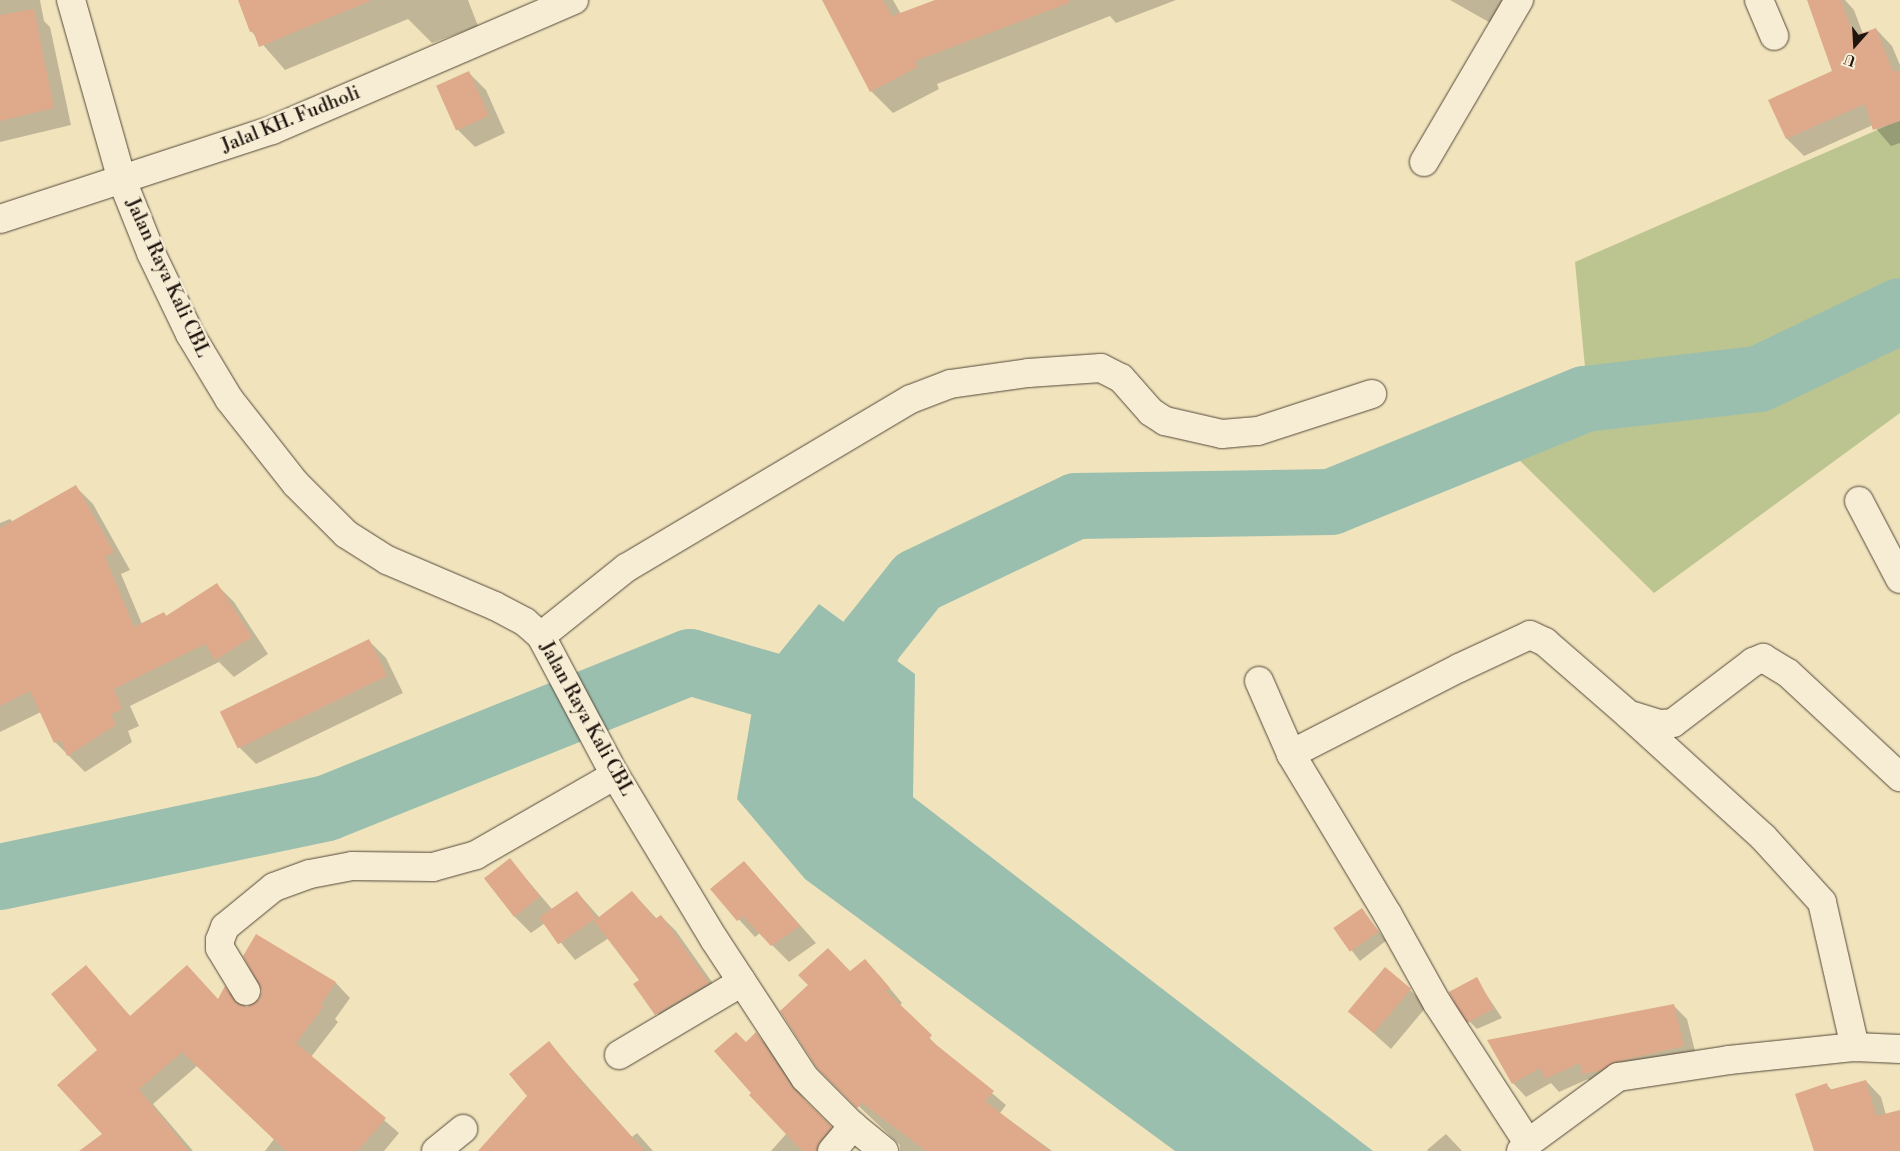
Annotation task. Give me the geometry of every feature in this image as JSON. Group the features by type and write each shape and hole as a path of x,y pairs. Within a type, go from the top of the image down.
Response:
{"street":[{"name":"Jalan Raya Kali CBL","path":"71,0 122,180 151,253 190,334 229,398 296,484 346,534 387,560 495,606 524,622 545,641 615,775 742,982 805,1078 853,1126 884,1151"},
{"name":"Jalal KH. Fudholi","path":"0,219 272,130 574,0"},
{"path":"1424,162 1518,0"},
{"path":"1759,0 1774,36"},
{"path":"545,641 626,568 911,399 950,384 1101,368 1120,378 1151,412 1165,421 1222,434 1258,432 1372,394"},
{"path":"1860,502 1900,579"},
{"path":"1291,754 1459,668 1530,635 1544,642 1630,716 1763,837 1822,902 1855,1048"},
{"path":"1630,716 1660,724 1673,723 1753,662 1763,658 1788,673 1900,777"},
{"path":"1259,681 1291,754 1388,915 1437,1003 1525,1147 1618,1077 1729,1060 1855,1048 1900,1050"},
{"path":"246,991 220,948 220,940 225,927 274,887 310,874 352,866 432,867 476,855 615,775"},
{"path":"619,1055 742,982"},
{"path":"832,1151 853,1126"},
{"path":"436,1151 463,1129"}],"green space":[{"path":"1900,120 1900,413 1654,593 1497,438 1588,399 1575,262"}],"shaded area":[{"path":"819,604 915,674 913,797 1373,1151 1175,1151 805,879 737,799 757,681"}],"building":[{"path":"238,0 370,1 259,47 253,31 250,32"},
{"path":"822,0 883,0 892,16 935,0 1069,0 1069,3 915,61 918,67 870,92"},
{"path":"1807,0 1841,0 1854,36 1876,28 1893,72 1900,70 1900,121 1873,130 1865,104 1786,139 1768,100 1832,71"},
{"path":"34,9 54,108 0,121 0,15"},
{"path":"469,71 489,116 456,130 436,86"},
{"path":"76,485 114,552 105,557 134,627 164,612 166,616 217,583 252,637 215,660 205,644 114,689 122,709 111,714 116,725 67,756 61,740 54,743 30,691 0,706 0,528"},
{"path":"369,639 387,676 238,749 220,712"},
{"path":"510,858 540,897 514,917 484,878"},
{"path":"744,861 800,926 771,946 743,916 737,921 710,889"},
{"path":"577,891 596,918 558,944 539,917"},
{"path":"632,891 655,919 661,915 709,983 655,1015 633,984 639,980 594,921"},
{"path":"1362,908 1379,932 1350,952 1333,928"},
{"path":"256,934 336,982 321,1004 324,1006 296,1043 386,1118 358,1151 286,1151 182,1052 139,1089 189,1151 79,1151 102,1134 57,1085 97,1050 51,994 86,965 130,1016 187,965 218,999 225,986 238,1004 247,1007 259,999 262,991 243,956"},
{"path":"828,948 850,971 865,959 890,988 886,991 932,1035 929,1039 994,1091 985,1101 1050,1151 926,1151 862,1103 857,1108 817,1068 780,1011 808,985 798,975"},
{"path":"1385,967 1411,989 1374,1033 1348,1011"},
{"path":"1477,977 1494,1009 1466,1024 1449,992"},
{"path":"1674,1004 1684,1046 1616,1062 1600,1071 1582,1074 1580,1063 1545,1079 1540,1068 1512,1084 1487,1040"},
{"path":"736,1032 746,1042 756,1032 792,1087 832,1127 820,1141 817,1151 802,1151 749,1095 751,1093 714,1051"},
{"path":"549,1041 581,1081 645,1151 478,1151 527,1096 509,1074"},
{"path":"1866,1080 1876,1116 1900,1110 1900,1151 1814,1151 1795,1094 1827,1083 1829,1090"}],"waterway":[{"path":"833,721 831,716 871,640 918,581 1076,506 1331,502 1585,399 1759,379 1900,311"},
{"path":"0,877 327,808 690,662 795,693 831,716"}]}
